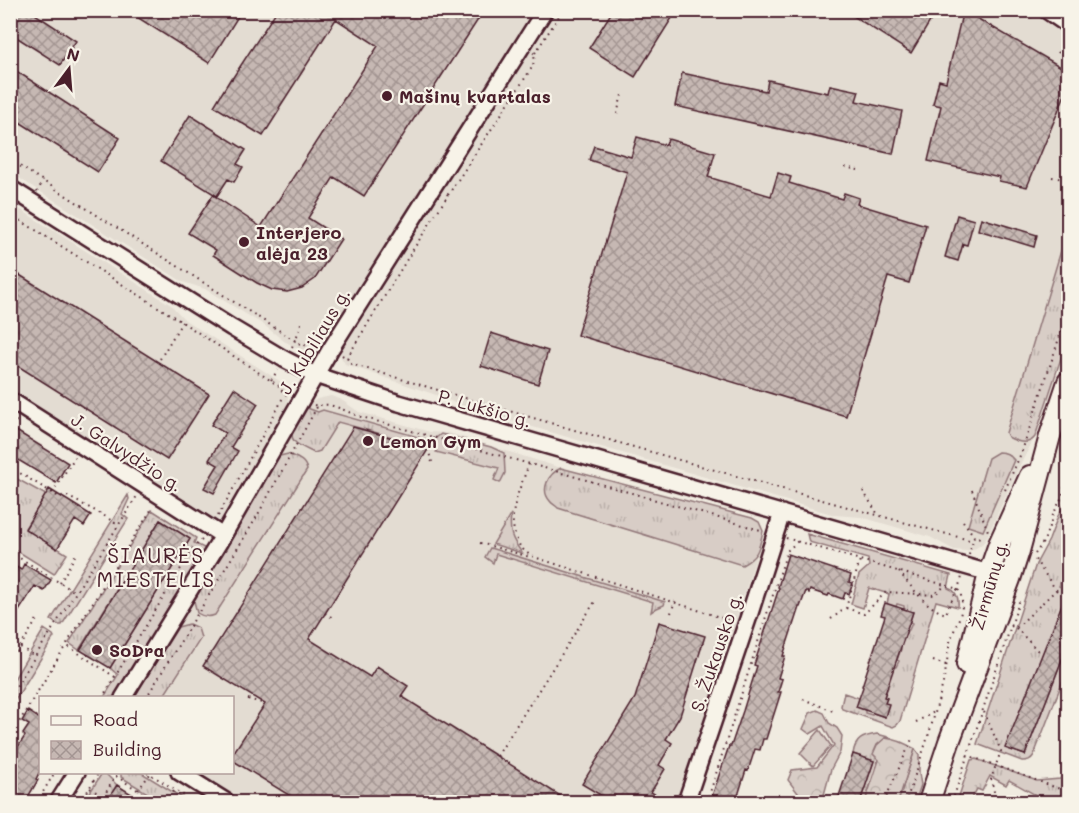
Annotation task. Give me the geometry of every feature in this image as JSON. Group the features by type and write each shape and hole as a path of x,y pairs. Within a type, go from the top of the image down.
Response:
{"main road":[{"name":"Žirmūnų g.","path":"929,802 949,742 1016,585 1019,551 1050,436 1068,382"},
{"name":"Žirmūnų g.","path":"949,742 989,573 999,544 1050,436"},
{"path":"989,573 1016,585"}],"street":[{"name":"J. Kubiliaus g.","path":"124,696 223,536 315,375 545,10"},
{"path":"1046,10 1068,32"},
{"name":"P. Lukšio g.","path":"10,188 232,328 315,375 409,406 989,573"},
{"name":"J. Galvydžio g.","path":"10,400 223,536"},
{"name":"S. Žukausko g.","path":"686,802 746,626 769,533 782,513"},
{"path":"58,802 76,774"},
{"path":"182,774 226,802"}],"path":[{"path":"535,54 563,10"},
{"path":"1058,53 1068,32"},
{"path":"617,114 623,91"},
{"path":"10,160 302,345 317,344 321,338"},
{"path":"845,167 858,170"},
{"path":"1052,177 1068,180"},
{"path":"10,214 182,322 279,386 284,394 317,407"},
{"path":"409,256 348,358 351,364 546,423 879,516 973,541 974,536"},
{"path":"1005,491 1022,451 1068,311"},
{"path":"160,359 182,322"},
{"path":"216,519 284,394"},
{"path":"147,696 249,530 317,407 325,404 358,416 434,436 958,589 962,595 959,622 951,640 936,711 906,802"},
{"path":"432,462 429,453 434,436"},
{"path":"52,493 75,457"},
{"path":"530,464 513,511 513,528 518,544 531,556"},
{"path":"10,467 59,497 65,495 118,525"},
{"path":"1030,563 1044,541 1068,477"},
{"path":"972,490 988,531"},
{"path":"864,491 879,516"},
{"path":"10,696 137,496"},
{"path":"10,737 153,507"},
{"path":"963,521 974,536 985,539 992,521"},
{"path":"103,696 194,546 202,540"},
{"path":"707,802 787,551 798,541"},
{"path":"480,543 531,556 746,626"},
{"path":"10,552 75,592"},
{"path":"60,583 77,552"},
{"path":"1034,557 1056,590 1066,595"},
{"path":"831,619 846,608 861,560"},
{"path":"898,571 937,612 946,614 958,589"},
{"path":"846,608 864,614 886,592 934,595 946,585"},
{"path":"952,802 1011,626 1016,585"},
{"path":"1016,628 1056,590"},
{"path":"497,756 596,600"},
{"path":"671,613 675,602"},
{"path":"325,613 333,618"},
{"path":"17,651 38,618"},
{"path":"1011,626 1016,628 1040,653"},
{"path":"10,641 35,656"},
{"path":"66,645 115,677"},
{"path":"933,661 946,665"},
{"path":"248,699 265,704"},
{"path":"803,699 833,711"},
{"path":"984,710 1001,751 991,779 996,800 1001,802"},
{"path":"916,722 936,711"},
{"path":"885,802 912,739"},
{"path":"967,755 1068,792"},
{"path":"37,802 55,774"},
{"path":"81,802 98,774"},
{"path":"100,802 116,774 156,802"},
{"path":"138,790 147,774"},
{"path":"150,774 194,802"},
{"path":"90,788 104,797"},
{"path":"166,802 175,790"}],"shaded area":[{"path":"10,11 536,11 328,339 313,350 306,350 284,341 264,325 205,289 183,282 11,173"},
{"path":"555,11 1028,11 1068,36 1068,337 1035,437 982,544 966,551 954,550 930,537 861,517 835,515 461,406 442,397 345,364 340,351 342,345"},
{"path":"10,203 171,305 185,320 284,386 288,395 287,407 225,516 220,520 207,518 11,393"},
{"path":"331,396 340,399 359,412 430,432 449,433 561,468 752,518 759,522 763,531 757,554 678,802 241,802 194,774 234,774 234,696 135,696 194,601 304,409 317,399"}],"green space":[{"path":"1068,231 1068,337 1035,437 1029,442 1019,442 1008,437 1006,433"},
{"path":"307,408 318,412 323,410 432,441 441,434 491,447 504,453 505,473 500,483 494,480 499,468 436,452 436,449 338,422 320,451 314,453 297,444 292,434 297,421"},
{"path":"998,452 1011,456 1014,460 983,531 968,526 988,458"},
{"path":"288,454 302,462 307,470 215,615 208,617 197,613 194,601 276,457"},
{"path":"561,468 752,518 759,522 763,531 759,547 755,555 742,565 558,508 547,497 546,487 552,474"},
{"path":"10,475 46,495 25,528 67,554 54,574 11,547"},
{"path":"128,495 129,499 122,514 128,519 62,625 58,625 51,620"},
{"path":"1068,498 1068,563 1059,586 1068,590 1006,748 1025,755 1068,644 1068,667 1034,755 1029,760 1022,761 977,744 1036,564"},
{"path":"152,510 196,538 194,543 206,549 115,696 105,696 118,675 110,668 190,539 160,520 79,650 69,643"},
{"path":"511,514 512,535 522,553 493,544"},
{"path":"807,534 951,575 948,588 957,595 958,607 936,601 900,721 893,727 842,709 841,706 844,693 859,698 857,707 865,710 865,713 885,717 887,698 884,697 888,687 886,686 899,661 897,660 901,649 899,648 912,623 910,622 913,612 904,609 904,606 897,604 896,607 887,604 889,594 869,588 863,608 851,604 859,575 869,566 868,559 809,542"},
{"path":"490,548 665,602 664,605 651,612 653,602 496,554 493,563 485,557"},
{"path":"189,624 198,628 201,638 164,696 135,696 178,627"},
{"path":"44,629 54,637 11,707 11,684"},
{"path":"817,710 824,713 829,723 837,728 842,736 840,752 831,769 822,802 800,802 801,797 788,780 792,770 817,767 834,745 823,726 810,734 803,729 810,713"},
{"path":"820,730 831,746 813,766 800,753"},
{"path":"877,734 892,738 885,738 865,802 860,802 874,761 853,754 854,749 860,739"},
{"path":"885,738 893,739 915,749 898,802 865,802 879,760 873,754 877,745"},
{"path":"915,749 919,754 921,785 915,802 898,802"},
{"path":"976,759 1037,781 1060,779 1065,773 1068,760 1068,802 1048,802 1009,780 1006,785 990,776 982,791 977,789 970,802 957,802 971,760"},
{"path":"101,774 106,774 117,785 106,802 84,802"},
{"path":"121,774 144,774 189,802 162,802 121,777"}],"building":[{"path":"10,10 29,10 76,41 60,65 10,33"},
{"path":"126,10 242,10 209,63"},
{"path":"277,10 473,10 481,15 364,196 334,177 308,218 341,239 315,279 302,288 287,292 272,290 257,283 213,255 216,250 188,233 213,195 261,227 378,46 336,19 263,136 214,106"},
{"path":"613,10 677,10 635,77 589,48"},
{"path":"844,10 937,10 911,53"},
{"path":"963,10 1068,71 1068,87 1027,187 999,181 1000,177 928,161 941,106 933,104 939,80 946,82"},
{"path":"10,67 120,138 98,172 10,116"},
{"path":"682,73 766,91 768,80 828,93 830,85 859,91 856,101 902,111 893,154 675,106"},
{"path":"190,115 246,150 237,164 243,167 234,182 228,179 217,196 161,161"},
{"path":"637,137 666,145 668,139 715,153 708,177 771,196 778,173 791,177 789,183 842,199 844,193 859,198 857,204 926,225 909,283 888,277 846,416 577,335 627,172 589,160 594,146 631,157"},
{"path":"957,215 974,220 967,245 963,244 958,261 945,257"},
{"path":"981,218 1037,235 1034,247 978,230"},
{"path":"10,269 209,394 167,460 10,361"},
{"path":"491,333 548,351 538,384 481,366"},
{"path":"234,388 258,404 231,447 238,451 214,493 204,488 218,465 209,460 225,433 211,425"},
{"path":"10,427 68,463 56,483 10,455"},
{"path":"353,427 429,448 309,639 370,677 377,666 408,686 401,696 570,802 300,802 234,761 234,752 265,704 203,666"},
{"path":"49,489 91,515 84,526 75,520 57,549 25,529"},
{"path":"160,520 190,539 110,668 80,650"},
{"path":"788,554 851,575 849,582 853,583 849,594 845,593 843,599 829,594 828,596 810,590 809,593 806,591 783,656 785,656 778,678 782,679 778,692 781,692 766,739 763,739 760,750 755,749 736,802 710,802 743,711 757,666 754,665"},
{"path":"10,563 21,570 24,564 51,580 44,591 35,586 17,614 10,610"},
{"path":"1068,589 1068,644 1025,755 1005,748"},
{"path":"885,603 913,612 884,697 887,698 885,703 889,704 885,717 856,707 885,616 881,615"},
{"path":"659,622 705,636 680,716 666,739 672,743 659,765 665,769 651,792 656,795 651,802 612,802 582,784 635,698"},
{"path":"28,711 39,718 39,773 36,779 38,780 25,802 10,793 10,759 25,736 23,734 29,725 22,721"},
{"path":"853,754 874,761 860,802 837,802"},
{"path":"117,785 144,802 106,802"}],"place":[{"name":"Mašinų kvartalas","path":"387,96"},
{"name":"Interjero alėja 23","path":"244,242"},
{"name":"Lemon Gym","path":"368,441"},
{"name":"SoDra","path":"97,650"}],"district":[{"name":"ŠIAURĖS MIESTELIS","path":"156,566"}]}
